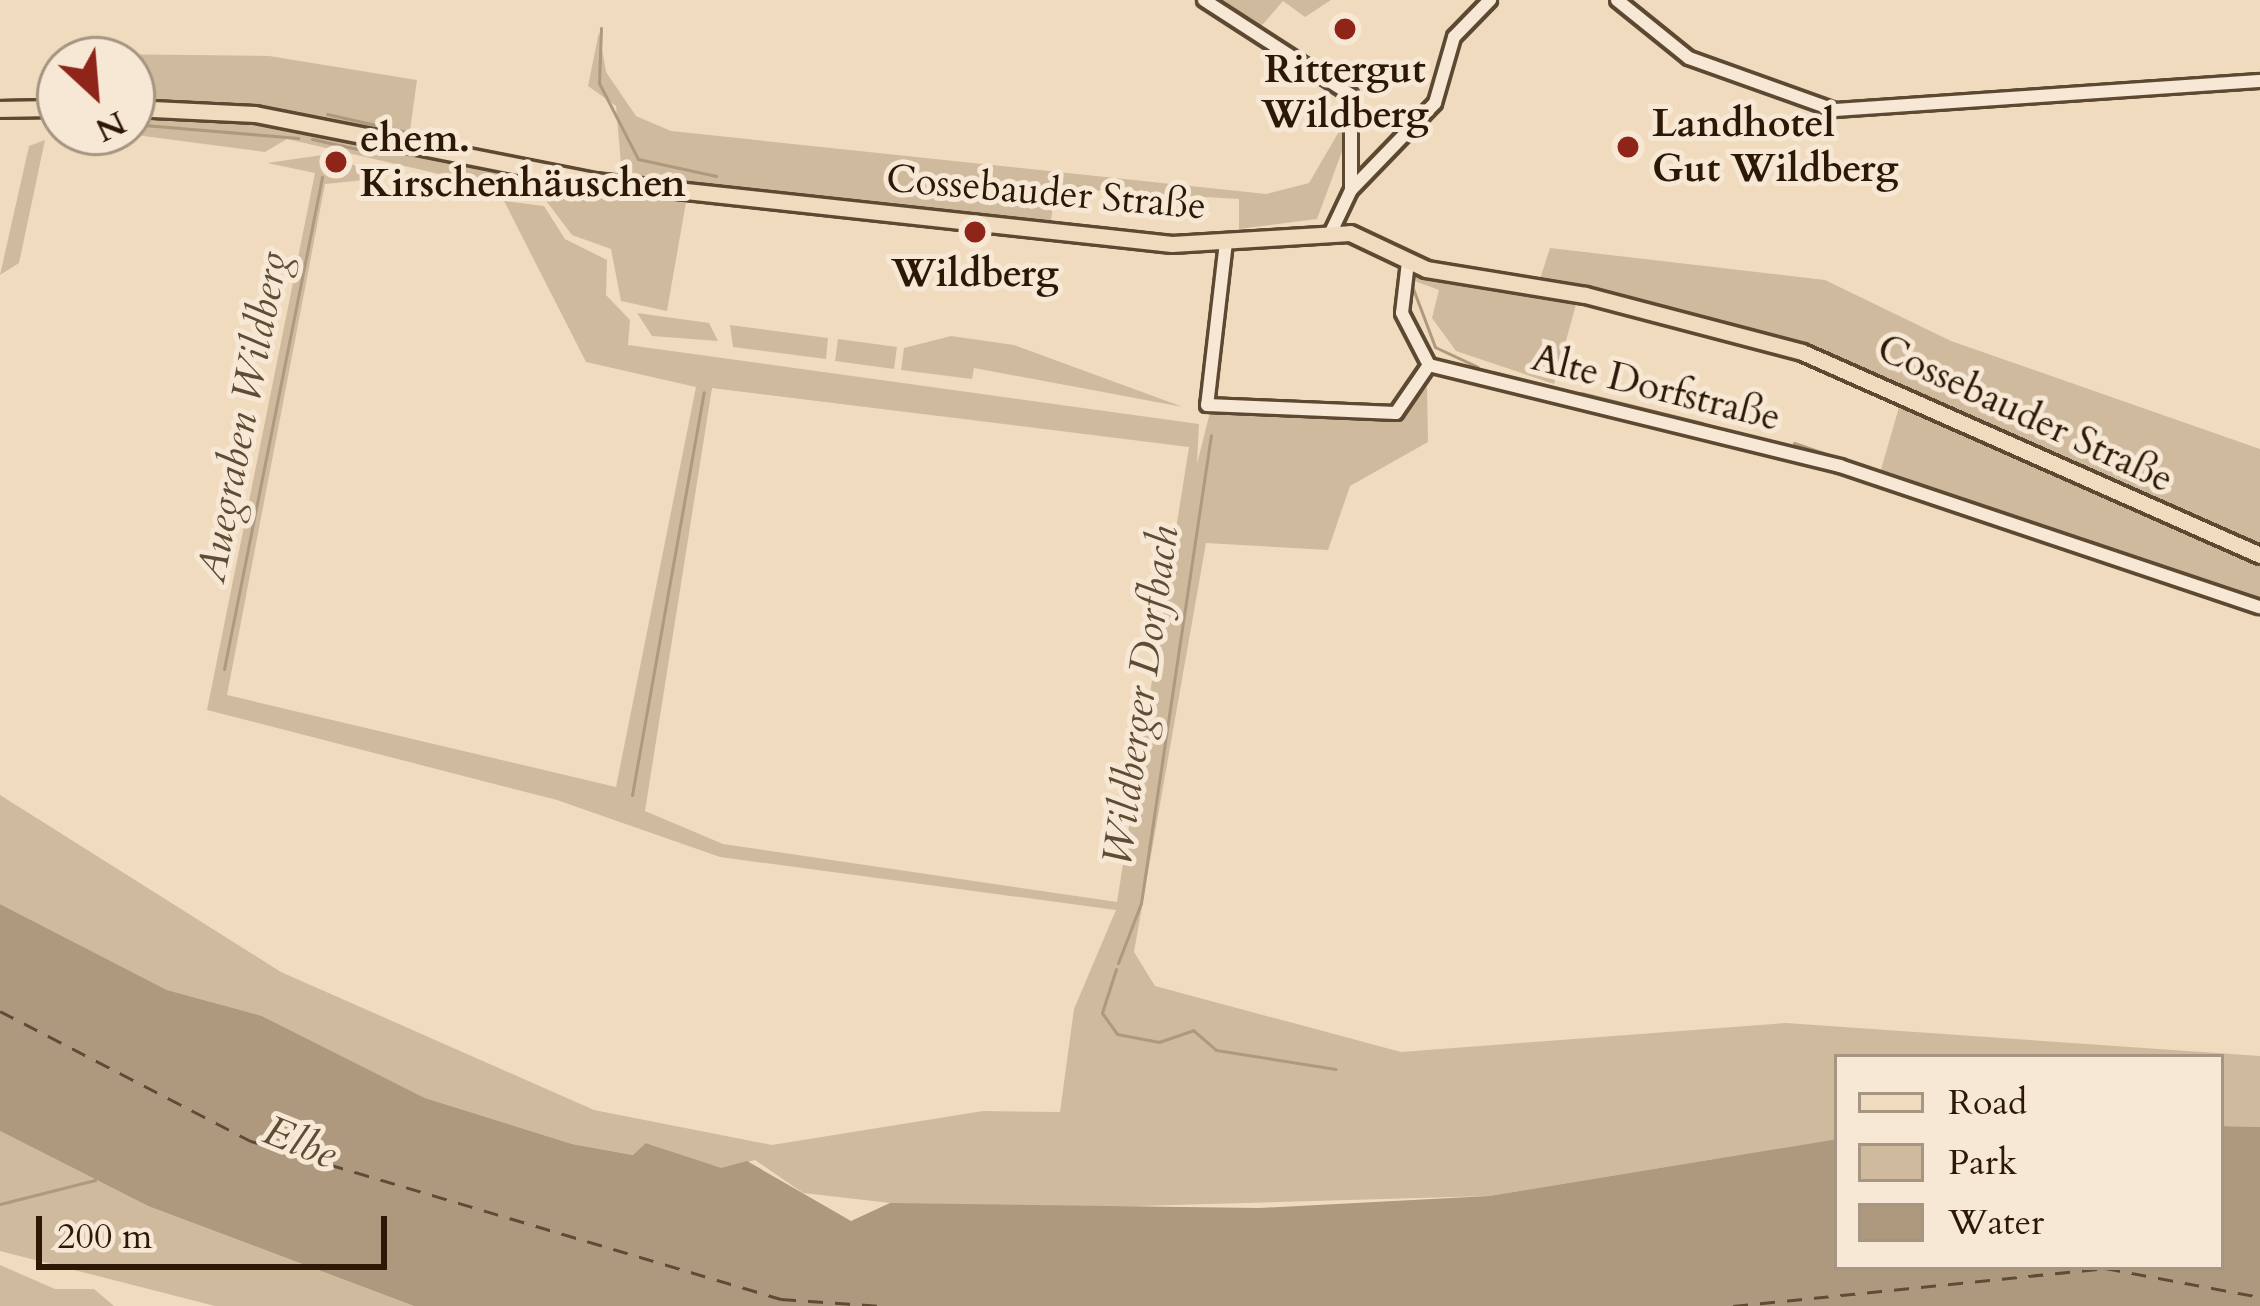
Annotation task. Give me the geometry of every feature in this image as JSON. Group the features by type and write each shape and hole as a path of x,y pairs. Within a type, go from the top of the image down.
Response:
{"main road":[{"path":"0,109 36,108"},
{"name":"Cossebauder Straße","path":"156,109 255,114 594,181 1226,242 1332,230 1408,262 1802,352 2260,555"}],"street":[{"path":"1204,0 1351,95 1351,190"},
{"path":"1332,230 1351,190 1435,103 1454,38 1490,0"},
{"path":"1617,0 1689,58 1780,94 1871,112 2260,81"},
{"path":"1226,242 1207,405 1396,412 1429,365 1402,313 1408,262"},
{"name":"Alte Dorfstraße","path":"1429,365 1840,466 2260,607"}],"green space":[{"path":"1211,0 1331,0 1305,17 1283,1 1256,32"},
{"path":"599,32 606,72 636,116 671,131 1266,194 1309,183 1348,116 1350,130 1317,219 1239,229 1239,199 1056,188 1050,226 684,184 622,175 616,106 588,86"},
{"path":"156,55 269,56 417,80 409,138 264,106 156,99"},
{"path":"156,116 262,123 686,202 667,311 621,301 611,249 572,235 544,198 287,139 265,152 156,138"},
{"path":"36,143 36,156 42,156 19,263 0,275 29,146"},
{"path":"336,153 374,179 325,184 227,695 616,787 696,387 586,362 504,201 544,206 565,239 607,260 606,295 630,320 628,345 1199,424 1197,464 1210,412 1395,420 1427,387 1428,442 1350,486 1328,550 1206,543 1134,952 1155,986 1401,1052 1786,1023 2260,1056 2260,1127 2224,1126 2224,1054 1834,1054 1834,1139 1489,1196 960,1211 803,1193 755,1160 721,1169 647,1143 634,1155 572,1144 425,1098 262,1016 167,990 0,904 0,795 281,972 594,1110 772,1145 983,1111 1060,1112 1074,1009 1116,910 720,857 557,800 207,710 315,173 267,163","holes":["712,388 1189,447 1117,902 723,844 645,811"]},
{"path":"1550,248 1825,280 1951,341 2260,449 2260,548 1811,349 1540,279"},
{"path":"1421,274 1577,301 1554,384 1456,351 1432,318 1439,290 1409,279"},
{"path":"637,313 709,323 718,341 652,336"},
{"path":"730,325 828,338 826,359 733,347"},
{"path":"951,336 1014,345 1183,407 974,368 972,379 901,370 904,348"},
{"path":"838,339 897,347 894,369 835,361"},
{"path":"1902,397 2260,562 2260,601 1880,473"},
{"path":"0,1131 148,1206 414,1306 215,1306 0,1251"},
{"path":"0,1265 55,1289 94,1289 114,1306 0,1306"}],"water":[{"name":"Elbe","path":"0,904 167,990 262,1016 425,1098 572,1144 633,1155 646,1143 721,1168 747,1161 851,1221 890,1203 1259,1208 1489,1196 1834,1139 1834,1270 2224,1270 2224,1126 2260,1127 2260,1306 414,1306 148,1206 0,1131"}],"waterway":[{"path":"601,28 599,83 638,159 716,176"},
{"path":"327,114 429,137"},
{"name":"Auegraben Wildberg","path":"156,126 298,138"},
{"path":"312,139 375,153"},
{"name":"Auegraben Wildberg","path":"323,168 326,154"},
{"name":"Auegraben Wildberg","path":"224,669 322,177"},
{"path":"1412,286 1435,347 1478,367"},
{"path":"1493,372 1557,388"},
{"path":"632,795 704,392"},
{"path":"1581,393 1702,423"},
{"name":"Wildberger Dorfbach","path":"1118,963 1141,903 1211,435"},
{"path":"1794,443 2002,514"},
{"path":"2174,572 2260,598"},
{"name":"Wildberger Dorfbach","path":"1116,969 1102,1013 1117,1034 1159,1042 1193,1030 1216,1050 1336,1069"},
{"path":"0,1204 95,1180"}],"ferry route":[{"path":"0,1011 251,1141 781,1299 882,1306"},
{"path":"1733,1306 2085,1270"},
{"path":"2116,1270 2260,1297"}],"place":[{"name":"Rittergut Wildberg","path":"1345,29"},
{"name":"Landhotel Gut Wildberg","path":"1628,147"},
{"name":"ehem. Kirschenhäuschen","path":"336,162"},
{"name":"Wildberg","path":"975,232"}]}
